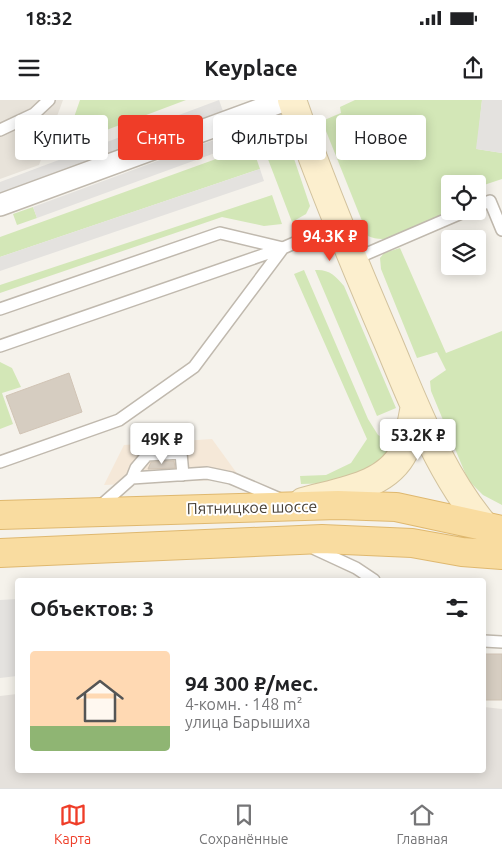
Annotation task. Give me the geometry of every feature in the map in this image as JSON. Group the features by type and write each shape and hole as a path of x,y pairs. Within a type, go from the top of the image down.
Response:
{"main road":[{"path":"292,100 352,260 415,406 477,518 502,546"},
{"path":"294,505 382,476 404,451 415,406"},
{"name":"Пятницкое шоссе","path":"0,515 294,505 396,507 477,518"},
{"path":"412,543 435,540 448,535 477,518"},
{"name":"Пятницкое шоссе","path":"0,553 292,540 412,543 462,552 502,555"}],"street":[{"path":"0,205 286,100"}],"lane":[{"path":"0,130 34,114 49,100"},
{"path":"486,202 490,200 502,230"},
{"path":"352,260 445,220"},
{"path":"0,346 283,248 338,224"},
{"path":"0,309 220,233 283,248"},
{"path":"0,462 119,420 194,367 283,248"},
{"path":"95,511 132,478 136,468 148,455 181,453 182,475"},
{"path":"132,478 207,473 231,478 294,505"},
{"path":"292,540 328,553 371,578"},
{"path":"486,641 502,642"}],"shaded area":[{"path":"0,100 63,100 57,115 15,115 15,160 41,160 39,165 0,179"},
{"path":"219,100 224,114 213,115 213,118 203,122 203,115 179,115"},
{"path":"482,100 502,100 502,153 476,149"},
{"path":"118,138 118,154 108,158 108,142"},
{"path":"213,140 213,154 203,157 203,144"},
{"path":"59,160 101,160 0,198 0,182"},
{"path":"160,160 196,160 37,218 33,207"},
{"path":"260,169 264,181 0,271 0,257"},
{"path":"212,439 241,479 104,485 124,445"},
{"path":"15,599 15,676 0,678 0,600"},
{"path":"15,694 15,773 486,773 486,707 502,709 502,788 0,788 0,696"}],"green space":[{"path":"80,100 186,100 146,115 118,115 118,126 108,129 108,115 75,115"},
{"path":"355,100 482,100 477,149 502,153 502,179 486,184 486,175 441,175 441,219 413,232 389,239 378,239 368,236 338,160 426,160 426,115 336,115 341,113 340,107"},
{"path":"336,115 336,156 326,131 326,119"},
{"path":"213,160 257,160 260,169 0,257 0,237"},
{"path":"268,160 294,160 310,206 306,214 292,222"},
{"path":"272,195 282,224 264,226 222,217 0,293 0,285"},
{"path":"33,207 37,218 17,225 13,214"},
{"path":"400,248 446,353 502,331 502,505 483,495 468,480 431,391 430,381 446,370 437,352 417,358 381,269 380,258 384,253"},
{"path":"304,270 368,419 378,435 393,443 396,455 335,483 301,484 300,476 326,475 351,463 367,439 294,274"},
{"path":"315,270 332,274 344,286 396,408 377,416"},
{"path":"0,362 12,368 21,387 2,393 13,424 0,429"}],"building":[{"path":"69,373 82,412 20,434 6,396"},
{"path":"174,461 175,468 148,469 151,462"},
{"path":"486,654 502,654 502,700 486,700"}]}
